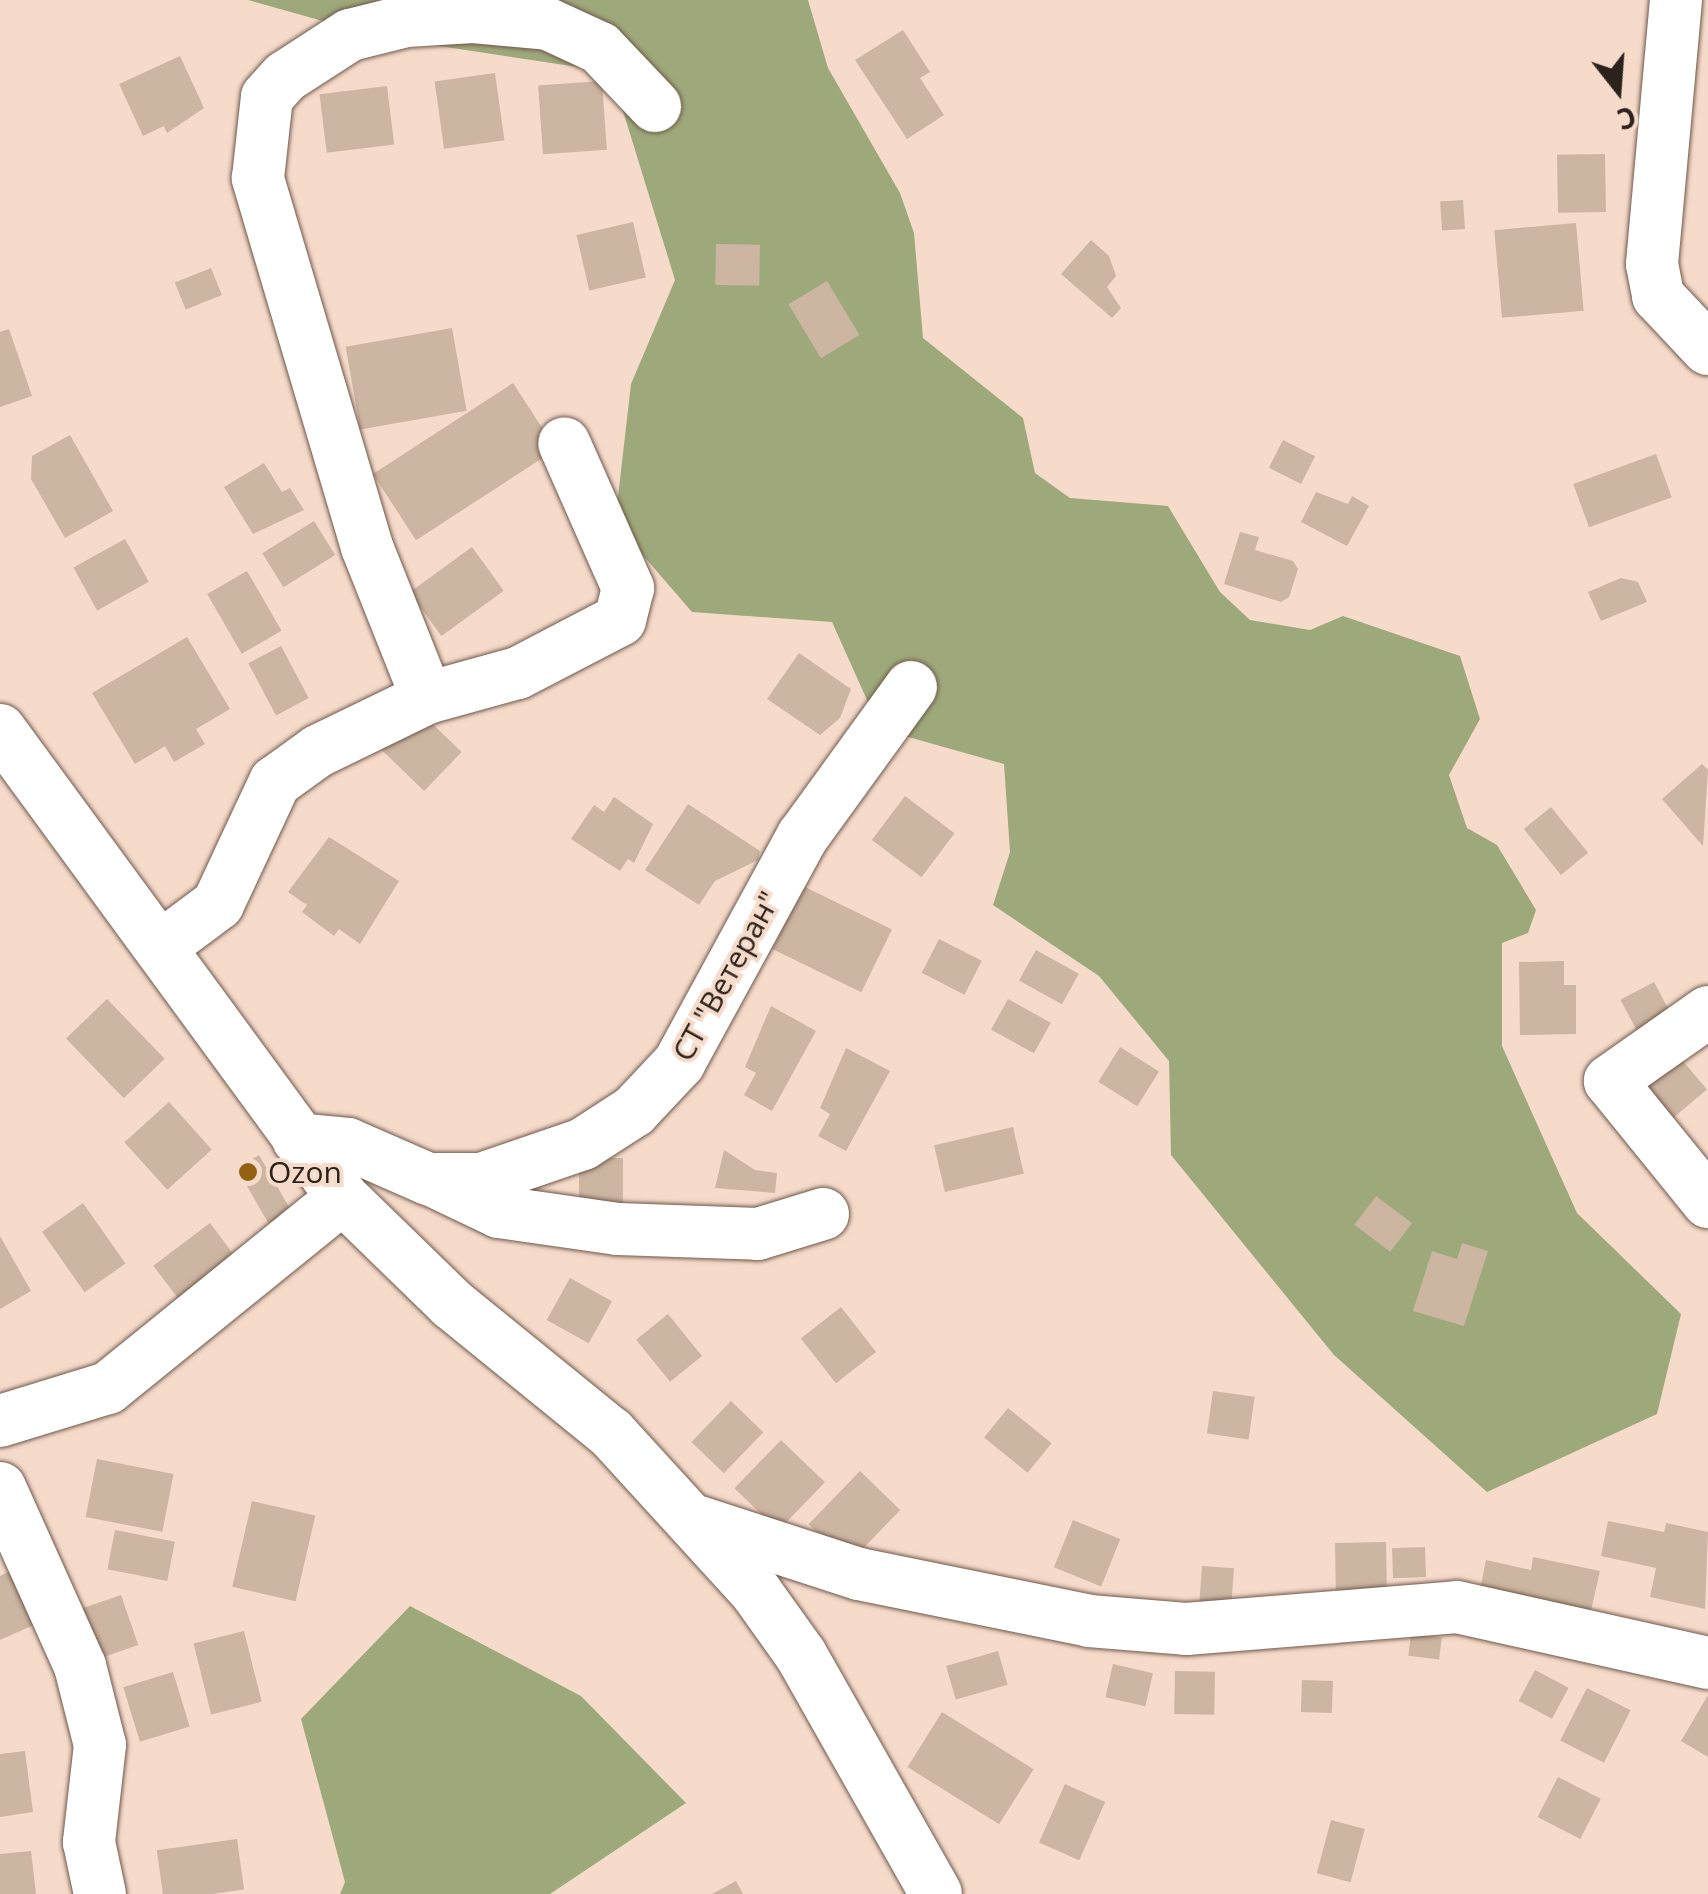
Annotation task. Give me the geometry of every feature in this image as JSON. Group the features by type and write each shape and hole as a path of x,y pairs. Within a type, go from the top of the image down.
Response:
{"street":[{"path":"1676,0 1652,264 1658,296 1708,348"},
{"path":"427,698 367,548 258,178 267,97 285,77 350,34 406,21 473,18 548,24 600,48 655,106"},
{"path":"162,945 218,904 275,782 318,751 427,698 518,672 620,620 629,603 612,546 564,444"},
{"name":"СТ \"Ветеран\"","path":"298,1139 348,1144 428,1179 481,1179 584,1144 634,1111 679,1063 802,836 911,688"},
{"path":"0,730 162,945 343,1198 452,1304 612,1433 699,1522 801,1655 936,1894"},
{"path":"1708,1012 1610,1081 1708,1202"},
{"path":"428,1179 499,1212 618,1229 758,1234 823,1214"},
{"path":"0,1421 108,1388 343,1198"},
{"path":"0,1488 80,1666 100,1745 88,1842 100,1894"},
{"path":"699,1522 860,1574 1089,1620 1186,1630 1457,1607 1708,1663"}],"green space":[{"path":"248,0 808,0 828,68 900,193 914,233 923,338 1023,418 1035,473 1070,498 1168,506 1220,592 1250,620 1310,630 1343,616 1460,656 1480,719 1449,775 1467,828 1497,845 1536,910 1528,933 1502,943 1502,1046 1577,1213 1681,1314 1657,1414 1487,1492 1334,1355 1171,1155 1169,1061 1099,976 993,905 1010,852 1004,764 880,729 832,622 692,612 615,523 631,384 675,280 611,72 380,37"},
{"path":"410,1606 581,1696 686,1803 550,1894 340,1894 345,1882 301,1719"}],"building":[{"path":"903,30 930,72 920,78 944,115 907,139 855,60"},
{"path":"180,56 204,108 167,133 164,126 143,136 119,84"},
{"path":"495,73 504,140 444,149 435,81"},
{"path":"602,81 607,150 543,154 538,85"},
{"path":"387,86 394,145 327,153 320,94"},
{"path":"1605,154 1606,212 1558,213 1557,155"},
{"path":"1463,200 1465,229 1442,231 1440,202"},
{"path":"633,222 646,278 589,291 576,235"},
{"path":"1576,223 1584,311 1502,318 1494,230"},
{"path":"1091,240 1109,256 1116,276 1107,287 1121,308 1112,318 1061,274"},
{"path":"716,244 760,245 759,286 715,285"},
{"path":"211,268 222,295 186,309 175,283"},
{"path":"827,281 859,335 821,358 788,304"},
{"path":"452,328 467,411 360,429 346,347"},
{"path":"9,329 32,396 0,407 0,332"},
{"path":"513,383 556,449 416,540 373,474"},
{"path":"70,435 113,511 65,538 31,479 32,456"},
{"path":"1283,440 1315,456 1301,484 1269,468"},
{"path":"1656,454 1672,497 1589,527 1573,484"},
{"path":"264,463 282,492 290,488 304,510 253,534 224,487"},
{"path":"1316,492 1348,504 1352,496 1369,506 1347,546 1301,522"},
{"path":"314,521 335,555 283,587 262,553"},
{"path":"1240,532 1259,537 1255,550 1293,561 1298,569 1289,597 1281,602 1224,584"},
{"path":"125,539 149,582 97,610 73,568"},
{"path":"472,547 504,591 441,636 410,592"},
{"path":"247,571 282,631 242,654 207,594"},
{"path":"1621,578 1638,582 1647,602 1601,621 1588,592"},
{"path":"187,637 230,709 196,729 205,744 174,762 165,746 135,764 92,693"},
{"path":"281,646 309,698 276,715 248,663"},
{"path":"799,653 851,689 840,718 820,735 767,699"},
{"path":"417,709 462,752 424,791 379,748"},
{"path":"1702,764 1708,770 1703,846 1662,799"},
{"path":"905,796 955,833 921,877 872,840"},
{"path":"614,797 653,824 634,863 628,859 620,871 571,839 594,805 604,812"},
{"path":"688,804 760,851 758,860 715,881 699,905 645,870"},
{"path":"1551,807 1588,853 1561,875 1524,829"},
{"path":"329,837 399,881 360,944 339,929 334,936 302,912 307,905 288,892"},
{"path":"803,886 892,929 861,992 772,949"},
{"path":"939,939 982,961 965,995 922,973"},
{"path":"1036,950 1079,974 1062,1004 1019,981"},
{"path":"1564,961 1564,985 1576,985 1576,1034 1520,1035 1519,962"},
{"path":"1654,982 1670,1012 1636,1030 1620,1000"},
{"path":"107,999 165,1059 124,1098 66,1039"},
{"path":"1008,999 1051,1023 1034,1053 991,1030"},
{"path":"771,1006 816,1031 772,1111 744,1095 756,1073 745,1067"},
{"path":"1120,1047 1159,1071 1137,1106 1098,1082"},
{"path":"846,1048 890,1071 846,1151 818,1136 830,1114 820,1108"},
{"path":"1678,1055 1707,1089 1668,1122 1639,1088"},
{"path":"169,1102 212,1150 167,1190 124,1142"},
{"path":"1013,1127 1024,1174 945,1192 934,1145"},
{"path":"724,1150 755,1170 777,1173 775,1193 715,1188"},
{"path":"259,1155 291,1210 268,1223 236,1168"},
{"path":"579,1158 623,1158 623,1212 579,1212"},
{"path":"1376,1196 1412,1223 1390,1252 1354,1225"},
{"path":"83,1203 125,1264 84,1292 42,1232"},
{"path":"210,1223 239,1262 183,1305 153,1266"},
{"path":"0,1236 31,1291 0,1309"},
{"path":"1462,1243 1488,1251 1464,1326 1413,1311 1432,1251 1457,1259"},
{"path":"570,1278 612,1301 589,1343 547,1320"},
{"path":"841,1307 876,1352 836,1383 801,1338"},
{"path":"668,1314 702,1356 670,1382 636,1340"},
{"path":"1213,1391 1255,1397 1249,1439 1207,1434"},
{"path":"731,1401 763,1432 724,1473 691,1442"},
{"path":"1008,1408 1052,1443 1028,1473 984,1438"},
{"path":"781,1440 825,1482 778,1531 734,1488"},
{"path":"97,1459 174,1474 162,1532 86,1517"},
{"path":"860,1471 900,1510 849,1563 809,1524"},
{"path":"252,1501 315,1516 296,1601 232,1587"},
{"path":"1073,1520 1120,1539 1101,1586 1054,1567"},
{"path":"1608,1521 1664,1532 1666,1523 1708,1532 1705,1609 1650,1597 1656,1568 1601,1556"},
{"path":"115,1530 175,1542 167,1581 107,1569"},
{"path":"1386,1542 1387,1593 1336,1594 1335,1543"},
{"path":"1425,1547 1426,1577 1393,1578 1392,1548"},
{"path":"1533,1557 1600,1571 1589,1619 1479,1595 1486,1560 1531,1570"},
{"path":"1202,1566 1234,1568 1230,1618 1199,1616"},
{"path":"12,1570 36,1624 0,1640 0,1576"},
{"path":"121,1595 138,1645 97,1659 79,1609"},
{"path":"244,1631 262,1702 211,1714 194,1644"},
{"path":"1411,1634 1442,1638 1439,1660 1408,1656"},
{"path":"998,1651 1008,1685 956,1700 946,1666"},
{"path":"1113,1664 1153,1673 1145,1706 1105,1697"},
{"path":"1535,1670 1569,1688 1552,1719 1519,1701"},
{"path":"1175,1671 1215,1672 1214,1715 1174,1714"},
{"path":"173,1672 190,1727 140,1742 123,1687"},
{"path":"1302,1680 1333,1681 1332,1713 1301,1712"},
{"path":"1587,1688 1631,1710 1604,1763 1560,1741"},
{"path":"1708,1695 1708,1757 1681,1741"},
{"path":"942,1712 1034,1769 999,1824 908,1767"},
{"path":"25,1751 33,1812 0,1817 0,1754"},
{"path":"1558,1777 1601,1799 1580,1839 1538,1817"},
{"path":"1065,1784 1105,1802 1079,1860 1039,1842"},
{"path":"1331,1820 1365,1829 1351,1882 1317,1873"},
{"path":"237,1839 244,1890 163,1894 157,1850"},
{"path":"31,1851 36,1894 0,1894 0,1854"},
{"path":"736,1881 743,1894 712,1894"}],"place":[{"name":"Ozon","path":"248,1172"}]}
